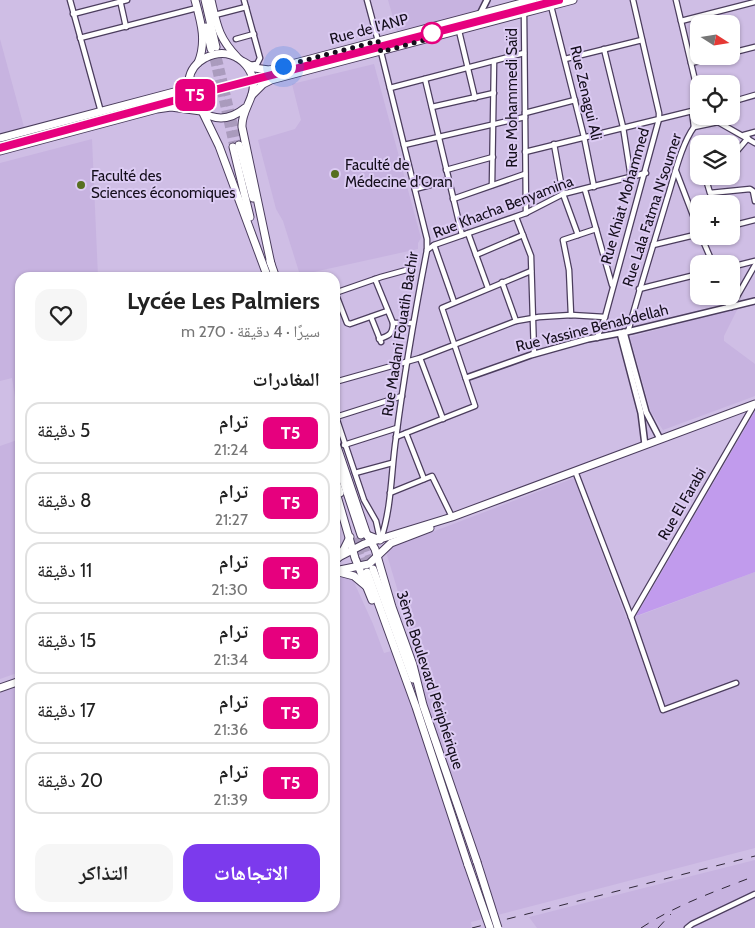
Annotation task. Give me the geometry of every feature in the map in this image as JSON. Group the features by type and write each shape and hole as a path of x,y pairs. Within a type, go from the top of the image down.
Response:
{"main road":[{"path":"200,0 214,48 206,0"},
{"path":"211,0 222,38 226,45 243,62 252,77 252,96 245,108 242,127 271,264"},
{"name":"Rue de l'ANP","path":"252,96 262,84 271,80 480,14 532,0"},
{"name":"Rue de l'ANP","path":"243,62 263,70 269,70 459,31 573,0"},
{"path":"0,138 178,91 190,78 197,65 203,46 203,31 196,4"},
{"path":"197,65 205,58 218,54 226,54 243,62"},
{"path":"190,78 189,90 193,102 202,112 219,146 266,272"},
{"path":"0,151 157,109 171,107 202,112 217,118 225,118 239,113 245,108"},
{"path":"258,247 236,146 274,272"},
{"path":"340,505 344,518 361,537 380,540 452,517 755,404"},
{"name":"3ème Boulevard Périphérique","path":"340,459 361,537"},
{"name":"3ème Boulevard Périphérique","path":"340,472 361,537 377,558 392,607 417,664 420,706 477,862 498,928"},
{"path":"340,490 364,544 340,556"},
{"path":"340,570 369,564 391,544 446,522 452,517"},
{"path":"353,550 361,537"},
{"path":"340,554 361,537"},
{"path":"353,550 395,660 420,706"},
{"path":"370,570 420,706 468,865 490,928"},
{"path":"340,572 354,576 366,586"},
{"path":"0,688 15,683"}],"street":[{"path":"70,0 101,112"},
{"path":"73,14 127,0"},
{"path":"243,62 257,64 260,58 244,0"},
{"name":"Rue Madani Fouatih Bachir","path":"367,0 427,239 427,250 406,363 392,463 387,518 380,540"},
{"path":"480,14 487,0"},
{"name":"Rue Khiat Mohammed","path":"597,338 605,317 646,173 659,119 633,0"},
{"path":"676,0 690,59"},
{"path":"120,1 126,27"},
{"path":"681,21 755,2"},
{"path":"80,38 126,27 196,4"},
{"name":"Rue Zenagui Ali","path":"552,6 584,137 594,187"},
{"path":"215,15 246,7"},
{"name":"Rue Mohammedi Saïd","path":"524,13 526,213"},
{"path":"459,31 475,98"},
{"path":"236,40 254,34"},
{"path":"565,59 642,40"},
{"path":"740,51 755,47"},
{"path":"604,49 631,178"},
{"path":"390,88 524,53"},
{"path":"492,185 494,61"},
{"path":"425,79 453,199 465,234 476,255 488,288"},
{"path":"432,107 494,93"},
{"path":"740,99 755,95"},
{"path":"404,145 494,125 575,100"},
{"path":"525,152 690,111"},
{"path":"694,127 700,125"},
{"path":"727,125 755,142"},
{"name":"Rue Lala Fatma N'soumer","path":"624,332 676,171 694,127"},
{"path":"740,145 746,137 755,132"},
{"path":"554,144 563,194 578,235"},
{"path":"446,170 493,157"},
{"path":"676,171 690,208"},
{"name":"Rue Khacha Benyamina","path":"427,250 434,245 526,213 563,194 585,190 646,173"},
{"path":"453,199 525,174"},
{"path":"415,189 449,180"},
{"path":"707,185 711,194 750,189 753,191 755,201"},
{"path":"585,190 613,287"},
{"path":"516,217 530,256 534,354"},
{"path":"740,224 755,220"},
{"path":"571,315 569,270 563,242 596,229"},
{"path":"476,255 523,236"},
{"path":"653,245 690,236"},
{"path":"434,245 454,302"},
{"path":"740,265 755,261"},
{"path":"730,307 755,265"},
{"path":"340,291 410,269"},
{"path":"396,437 475,406 442,308 531,271"},
{"path":"639,289 690,276"},
{"path":"371,317 380,341 389,335 393,329 393,323 375,279"},
{"path":"502,282 516,321"},
{"name":"Rue Yassine Benabdellah","path":"466,378 534,354 755,301"},
{"path":"340,306 347,323 350,324 387,311"},
{"path":"340,381 406,363 516,321 571,315 605,317"},
{"path":"393,323 413,323"},
{"path":"624,332 646,412 660,439"},
{"path":"624,332 641,413 645,445"},
{"path":"420,358 443,419"},
{"path":"340,415 402,396"},
{"name":"Rue El Farabi","path":"631,617 755,404"},
{"path":"344,445 397,428"},
{"path":"340,432 366,502 375,519 380,540"},
{"path":"406,433 424,479"},
{"path":"355,473 392,463"},
{"path":"575,471 631,617 663,710 736,683"},
{"path":"390,493 430,476 434,478 452,517"},
{"path":"340,516 344,518"},
{"path":"375,519 387,518"},
{"path":"687,928 755,894"}],"shaded area":[{"path":"388,0 483,0 476,13 397,31"},
{"path":"0,39 24,127 0,133"},
{"name":"Faculté de Médecine d'Oran","path":"374,64 421,238 418,243 418,249 314,272 299,272 283,221 276,209 258,140 295,129 301,120 292,84"},
{"path":"92,139 98,272 15,272 15,397 12,378 0,381 0,163"},
{"path":"738,308 724,336 724,341 755,364 755,396 663,430 651,412 630,337"},
{"path":"755,411 755,572 636,616"},
{"path":"15,441 15,674 0,679 0,446"},
{"path":"574,478 627,620 755,572 755,848 471,922 472,928 0,928 0,693 15,688 15,912 340,912 340,576 349,577 353,580 384,653 414,645 387,555 390,548"},
{"path":"755,860 755,928 537,928 529,917"}],"tunnel":[{"path":"216,48 239,145"},
{"path":"211,49 233,147"},
{"path":"361,535 372,567"},
{"path":"355,538 367,572"}],"tram line":[{"path":"0,148 559,0"},
{"name":"T5","path":"0,148 559,0"}],"railway":[{"path":"472,928 755,856"},
{"path":"641,928 682,905 755,876"},
{"path":"658,928 671,914"}],"place":[{"name":"Faculté de Médecine d'Oran","path":"335,174"},
{"name":"Faculté des Sciences économiques","path":"81,185"}],"route":[{"path":"283,66 378,41 381,52 428,39 432,33"}]}
